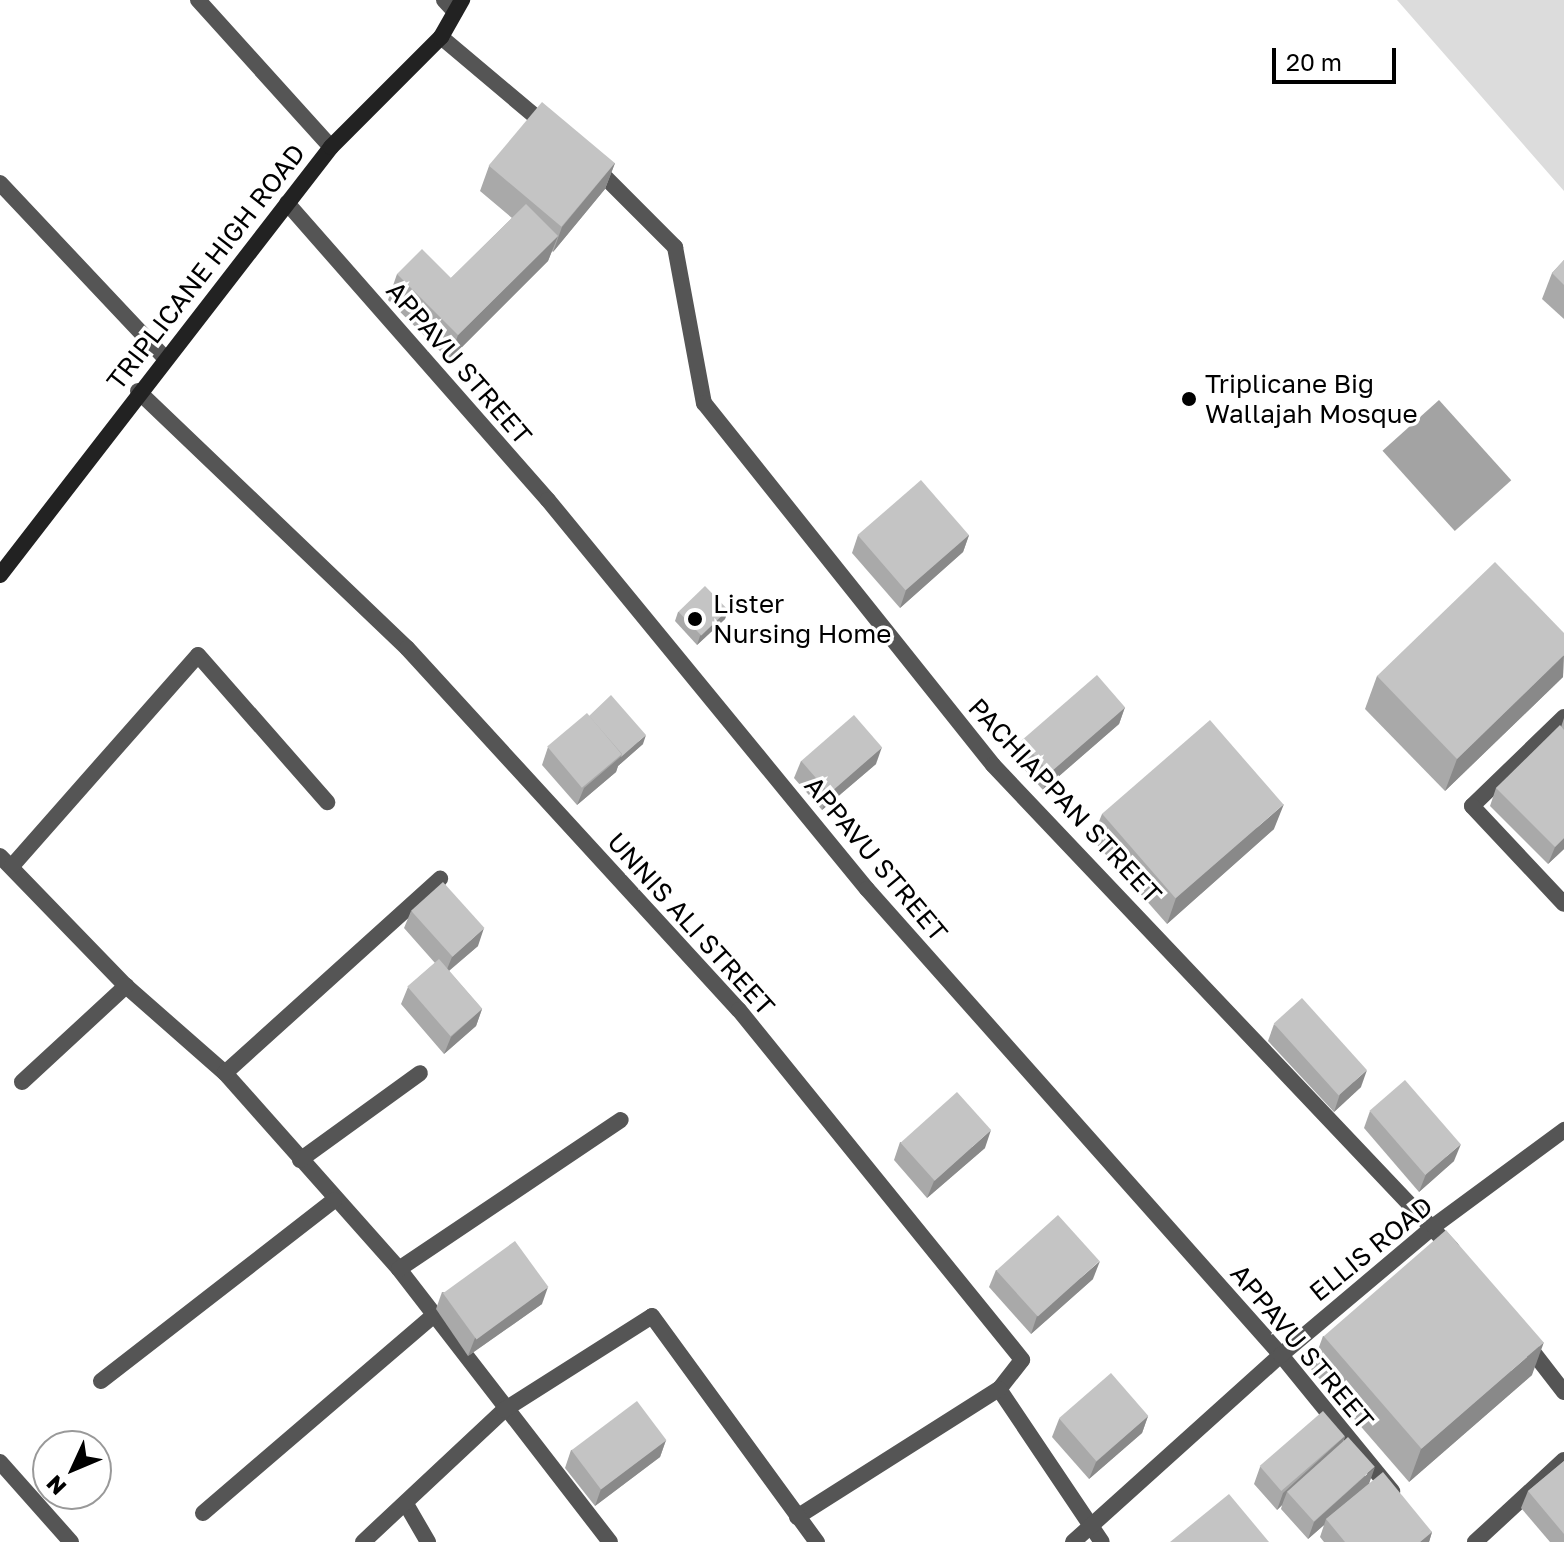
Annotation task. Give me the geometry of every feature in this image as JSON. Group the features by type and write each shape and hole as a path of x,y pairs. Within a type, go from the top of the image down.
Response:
{"main road":[{"name":"TRIPLICANE HIGH ROAD","path":"0,575 138,391 331,147 441,37 454,4"}],"street":[{"path":"198,0 331,147"},
{"path":"441,37 559,136"},
{"name":"PACHIAPPAN STREET","path":"582,156 630,196 675,247 704,403 714,416 993,765 1434,1226 1462,1261"},
{"path":"0,183 166,359"},
{"name":"APPAVU STREET","path":"287,203 548,500 867,889 1281,1355 1405,1507"},
{"name":"UNNIS ALI STREET","path":"138,391 407,648 739,1010 1022,1360 999,1389"},
{"path":"327,802 198,655 6,861 126,986 225,1073 334,1200 399,1269 432,1317 610,1542"},
{"path":"1564,717 1472,806 1564,904"},
{"path":"225,1073 440,879"},
{"path":"22,1082 126,986"},
{"path":"300,1160 420,1073"},
{"path":"399,1269 621,1120"},
{"name":"ELLIS ROAD","path":"1073,1542 1281,1355 1434,1226 1564,1130"},
{"path":"101,1381 334,1200"},
{"path":"363,1542 504,1410 652,1316 817,1542"},
{"path":"203,1513 432,1317"},
{"path":"1518,1333 1564,1392"},
{"path":"797,1517 999,1389 1102,1542"},
{"path":"1475,1542 1564,1460"},
{"path":"0,1462 71,1542"},
{"path":"406,1504 428,1542"}],"shaded area":[{"path":"1397,0 1564,0 1564,191"},
{"path":"1439,400 1511,480 1455,531 1383,451"}],"building":[{"path":"542,102 615,163 561,227 489,166"},
{"path":"526,204 558,236 458,335 397,274 422,249 451,278"},
{"path":"1564,260 1564,285 1552,273"},
{"path":"921,480 969,535 905,590 858,535"},
{"path":"1495,562 1564,633 1564,655 1457,759 1377,676"},
{"path":"705,586 728,610 701,635 678,612"},
{"path":"1097,675 1125,707 1050,773 1022,741"},
{"path":"611,695 646,735 621,757 622,754 589,716"},
{"path":"587,713 622,754 582,788 547,746"},
{"path":"854,715 882,747 829,793 801,761"},
{"path":"1210,720 1283,805 1176,898 1102,814"},
{"path":"1560,725 1564,730 1564,838 1555,847 1496,788"},
{"path":"443,882 484,928 453,957 411,911"},
{"path":"439,959 482,1009 451,1036 407,987"},
{"path":"1302,998 1367,1070 1339,1096 1274,1023"},
{"path":"1405,1080 1461,1144 1425,1175 1370,1111"},
{"path":"957,1092 991,1130 935,1181 901,1143"},
{"path":"1058,1215 1099,1261 1038,1317 996,1271"},
{"path":"1446,1230 1544,1342 1421,1449 1324,1336"},
{"path":"515,1241 549,1287 477,1339 443,1293"},
{"path":"1111,1373 1148,1416 1096,1461 1059,1418"},
{"path":"637,1401 666,1440 601,1489 572,1450"},
{"path":"1323,1411 1345,1436 1281,1491 1260,1466"},
{"path":"1348,1437 1375,1467 1314,1522 1287,1492"},
{"path":"1564,1461 1564,1534 1528,1491"},
{"path":"1383,1472 1432,1532 1420,1542 1345,1542 1326,1519"},
{"path":"1229,1494 1269,1542 1170,1542"}],"place":[{"name":"Triplicane Big Wallajah Mosque","path":"1189,399"},
{"name":"Lister Nursing Home","path":"695,619"}]}
